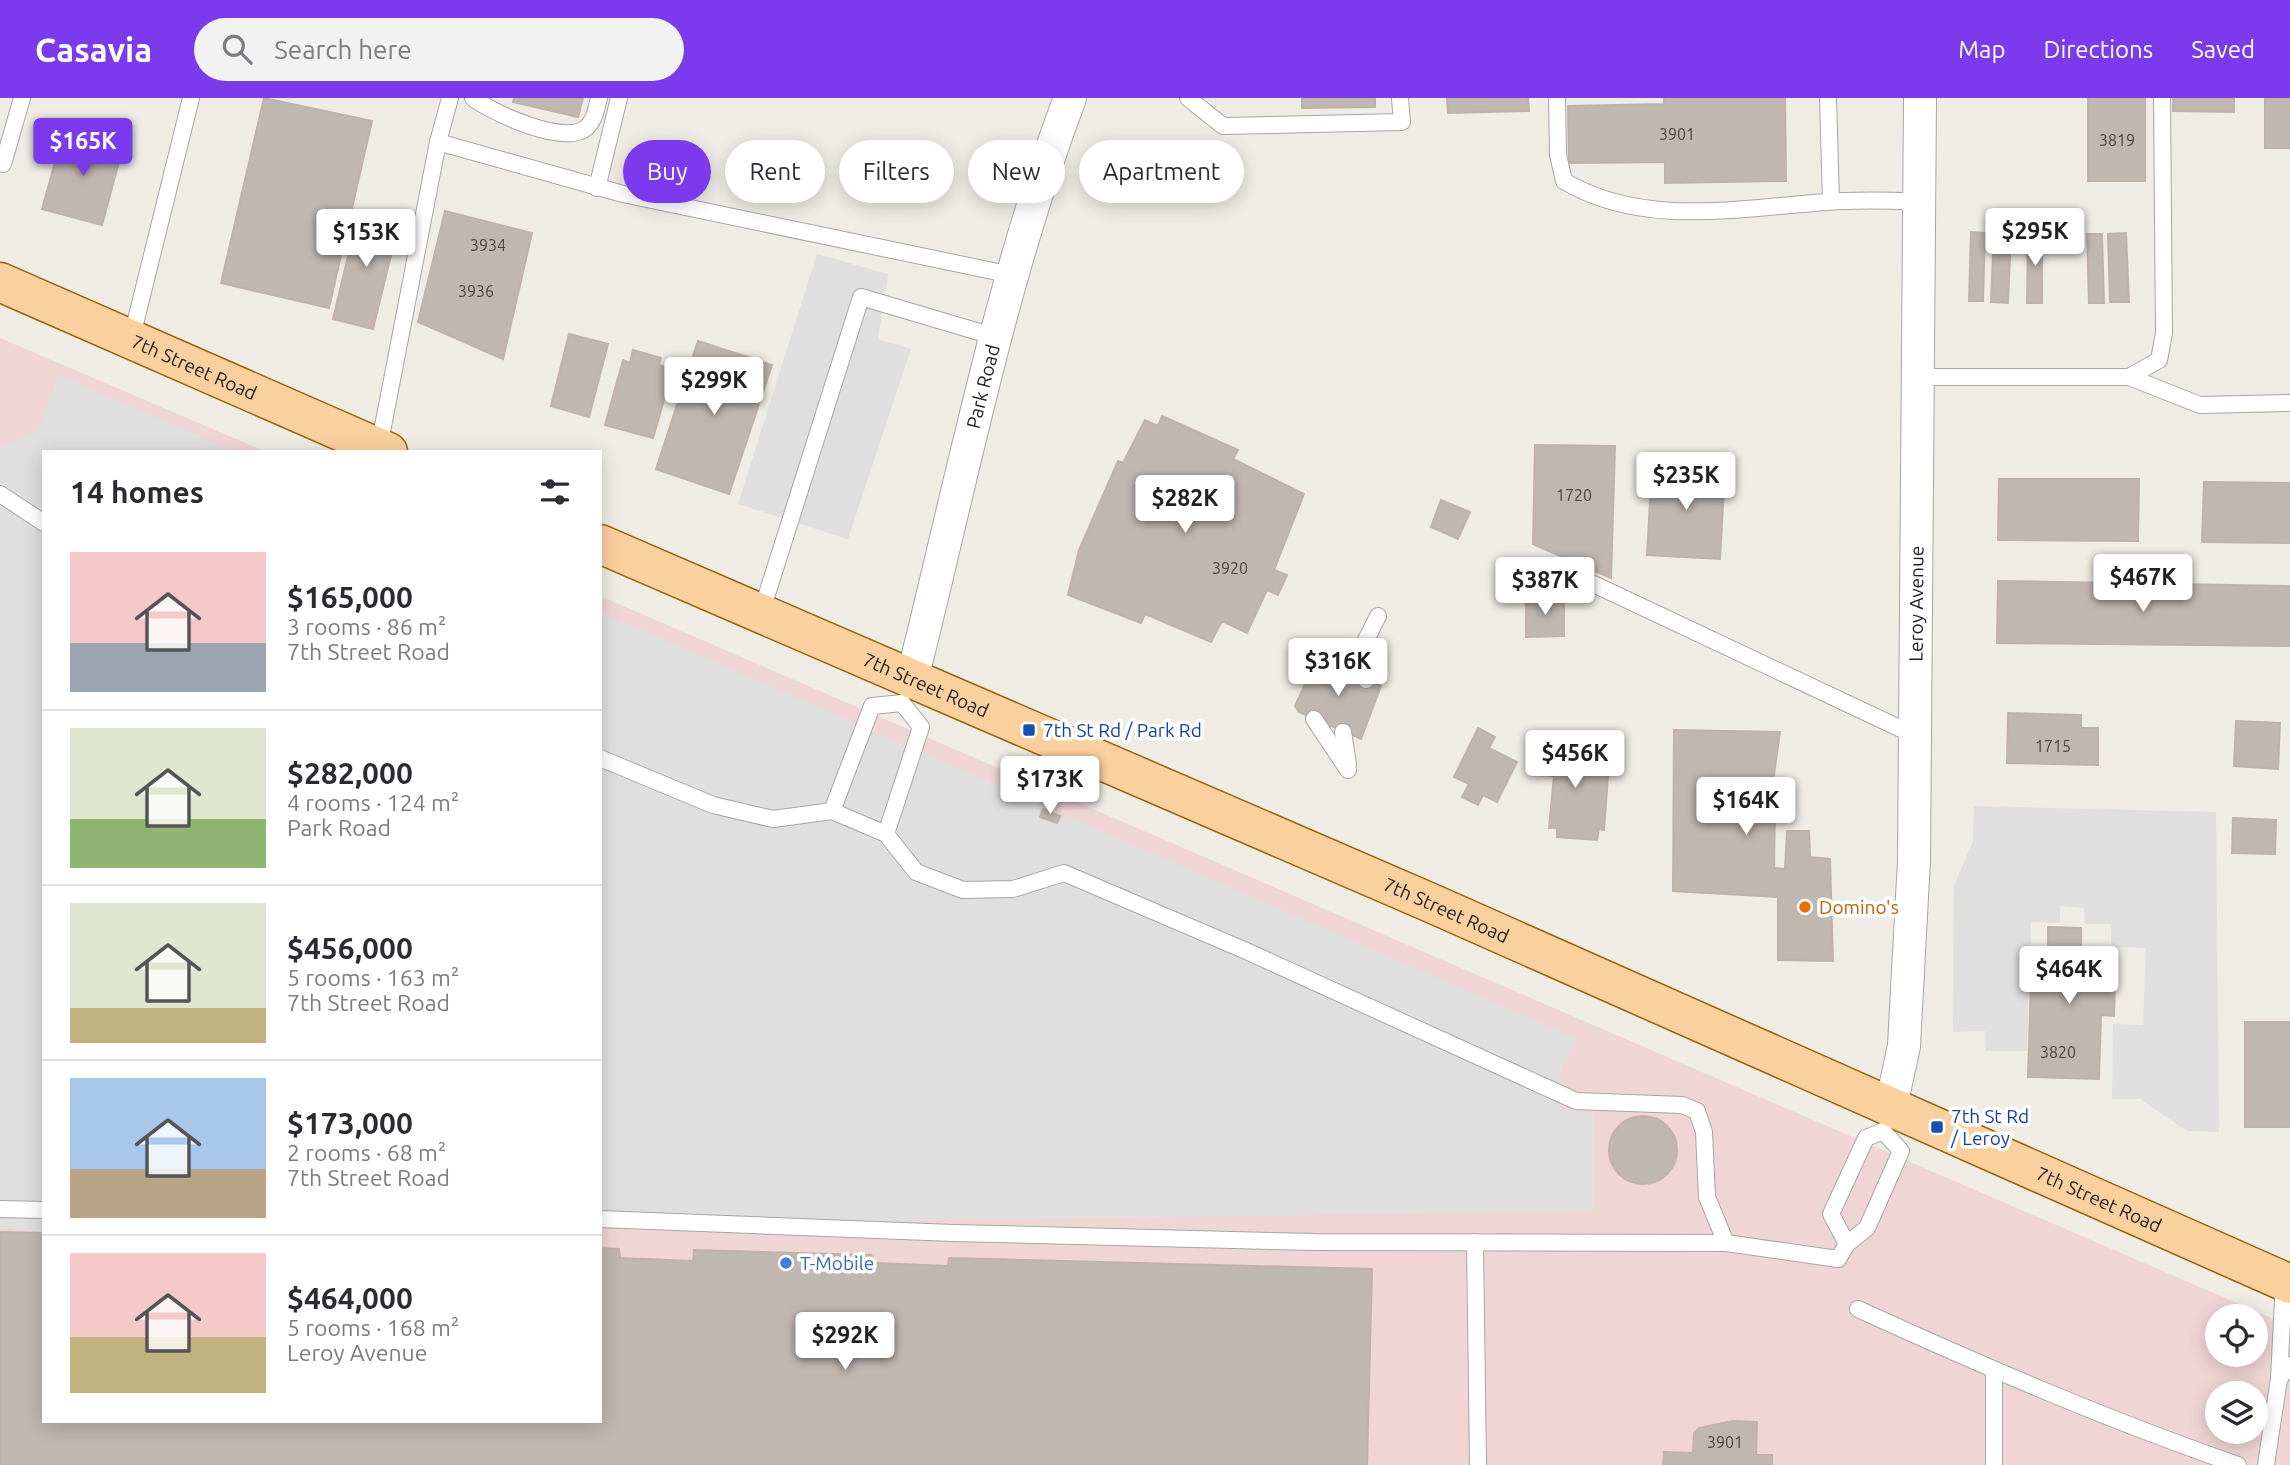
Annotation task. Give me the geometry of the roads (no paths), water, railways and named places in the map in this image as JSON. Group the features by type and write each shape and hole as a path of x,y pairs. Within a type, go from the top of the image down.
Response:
{"main road":[{"name":"7th Street Road","path":"0,282 384,449"},
{"name":"7th Street Road","path":"602,545 760,614 907,691 1431,903 1887,1119 2287,1282"}],"street":[{"name":"Park Road","path":"907,691 1012,275 1050,152 1070,98"},
{"name":"Leroy Avenue","path":"1887,1119 1904,1046 1914,860 1920,98"}],"lane":[{"path":"0,163 3,164 22,98"},
{"path":"131,340 191,98"},
{"path":"384,449 438,142 450,98"},
{"path":"474,98 486,108 529,126 569,134 584,130 593,121 599,98"},
{"path":"597,188 619,98"},
{"path":"1188,98 1223,126 1402,122 1400,98"},
{"path":"1557,98 1558,155 1564,181 1587,195 1621,204 1681,213 1831,201 1919,201"},
{"path":"1828,98 1831,201"},
{"path":"2129,377 2160,360 2164,333 2162,98"},
{"path":"438,142 597,188 1012,275"},
{"path":"760,614 861,297 996,337"},
{"path":"1917,377 2129,377 2200,405 2290,403"},
{"path":"0,494 42,522"},
{"path":"1568,572 1914,735"},
{"path":"1336,667 1364,645 1378,616"},
{"path":"1364,645 1366,680"},
{"path":"832,811 872,706 907,691 921,727 886,834"},
{"path":"1314,719 1348,770 1343,732"},
{"path":"602,759 713,805 773,819 832,811 886,834 916,872 963,890 1013,889 1064,873 1244,950 1576,1101 1682,1105 1697,1111 1704,1132 1707,1197 1726,1243"},
{"path":"602,1219 993,1235 1726,1243 1838,1259 1847,1244 1867,1228 1901,1151 1887,1119 1866,1138 1831,1214 1847,1244"},
{"path":"0,1209 42,1210"},
{"path":"1475,1242 1478,1465"},
{"path":"2266,1465 2279,1379 2287,1282"},
{"path":"1858,1309 1994,1371 2166,1440 2238,1465"},
{"path":"2279,1379 2290,1365"},
{"path":"1994,1371 1994,1465"}],"place":[{"name":"7th St Rd / Park Rd","path":"1029,730"},
{"name":"Domino's","path":"1805,907"},
{"name":"7th St Rd / Leroy","path":"1937,1127"},
{"name":"T-Mobile","path":"786,1263"}]}
